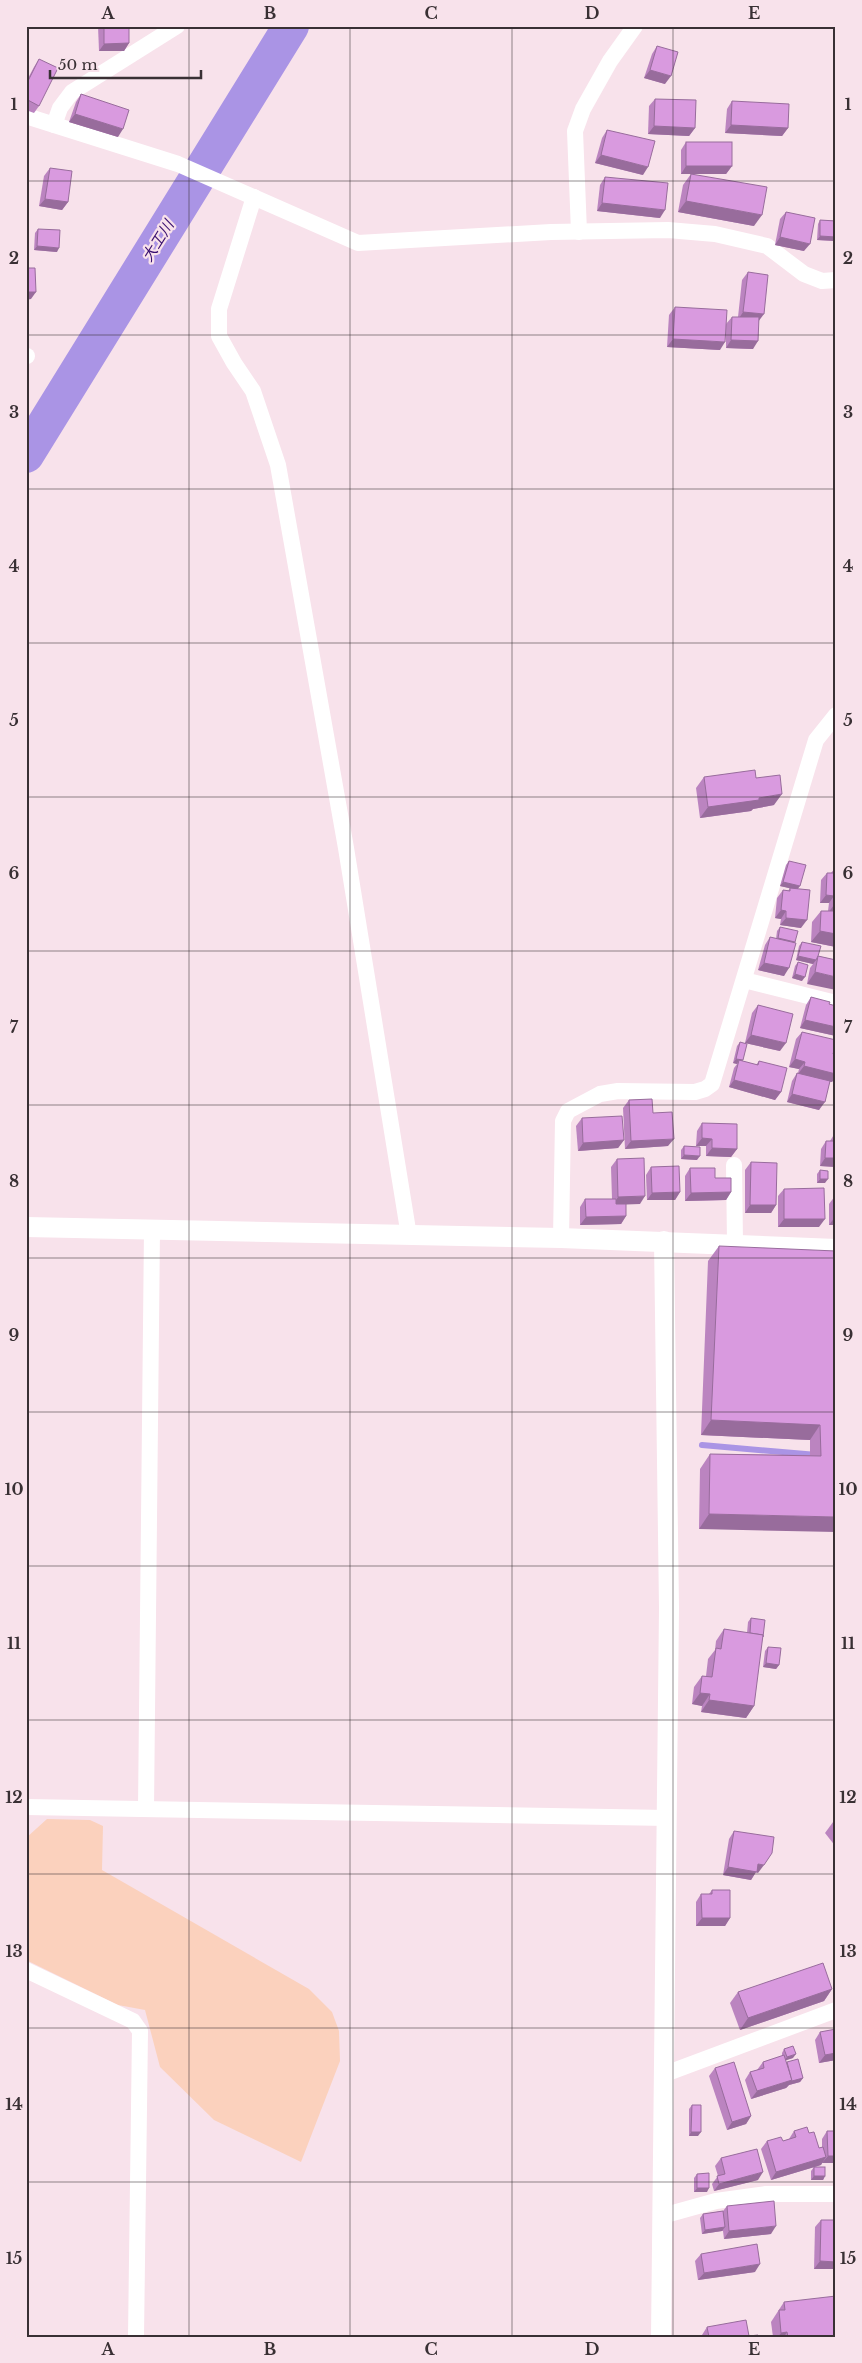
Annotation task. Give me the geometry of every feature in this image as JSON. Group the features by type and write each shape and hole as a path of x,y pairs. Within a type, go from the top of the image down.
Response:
{"street":[{"path":"54,125 60,108 72,92 177,26"},
{"path":"579,232 575,131 583,108 610,61 635,26"},
{"path":"26,116 178,164 358,243 579,232 668,230 715,234 744,239 767,246 804,274 822,281 836,280"},
{"path":"254,197 219,309 219,336 253,391 278,465 346,848 408,1236"},
{"path":"561,1238 563,1122 568,1111 600,1094 618,1091 695,1092 706,1089 712,1084 816,740 836,715"},
{"path":"744,980 836,1003"},
{"path":"734,1165 735,1243"},
{"path":"26,1227 561,1238 735,1243 836,1249"},
{"path":"146,1809 152,1230"},
{"path":"661,2337 669,1608 664,1241"},
{"path":"26,1807 668,1818"},
{"path":"26,1970 133,2021 140,2031 136,2337"},
{"path":"665,2074 836,2010"},
{"path":"662,2216 716,2201 766,2194 836,2194"}],"shaded area":[{"path":"47,1819 90,1820 103,1826 102,1870 309,1989 332,2012 339,2031 340,2061 301,2162 214,2120 160,2067 145,2010 118,2005 26,1960 26,1838"}],"building":[{"path":"104,26 129,26 129,43 104,44"},
{"path":"657,46 678,52 671,76 650,70"},
{"path":"39,59 58,68 39,106 26,99 26,85"},
{"path":"81,94 129,110 123,129 75,114"},
{"path":"655,99 696,100 695,128 654,126"},
{"path":"732,101 789,104 788,128 731,125"},
{"path":"607,130 655,141 648,167 601,155"},
{"path":"686,142 732,142 732,166 686,166"},
{"path":"50,168 72,171 68,202 45,199"},
{"path":"691,174 767,187 762,215 686,201"},
{"path":"605,177 668,183 665,210 602,203"},
{"path":"786,212 815,218 810,244 780,237"},
{"path":"820,220 836,221 836,237 820,236"},
{"path":"38,229 60,230 59,248 37,246"},
{"path":"26,268 35,268 36,292 26,292"},
{"path":"748,272 768,275 764,314 743,312"},
{"path":"675,307 727,310 725,342 673,339"},
{"path":"732,317 759,317 758,341 731,340"},
{"path":"755,770 756,778 780,775 782,794 759,798 759,800 708,807 704,777"},
{"path":"789,861 806,865 800,886 783,882"},
{"path":"836,867 836,905 834,905 834,896 826,895 827,873 835,873"},
{"path":"790,888 810,890 807,920 786,918 786,911 781,910 783,890 790,891"},
{"path":"821,911 836,911 836,934 820,931"},
{"path":"780,927 798,931 795,942 778,938"},
{"path":"770,937 796,943 789,968 764,963"},
{"path":"802,942 821,946 816,960 798,956"},
{"path":"818,956 836,960 836,977 815,972"},
{"path":"798,962 808,965 805,977 795,974"},
{"path":"811,997 830,1002 829,1004 836,1006 836,1027 805,1020"},
{"path":"758,1005 793,1014 786,1043 751,1035"},
{"path":"802,1032 836,1040 833,1054 836,1055 836,1074 804,1066 805,1062 795,1059"},
{"path":"740,1042 747,1044 743,1060 736,1059"},
{"path":"739,1060 758,1065 759,1061 787,1068 781,1092 734,1080"},
{"path":"797,1073 830,1081 825,1102 792,1094"},
{"path":"652,1099 653,1113 672,1112 674,1139 631,1141 629,1100"},
{"path":"622,1116 624,1140 583,1143 582,1118"},
{"path":"702,1123 737,1124 737,1149 712,1148 712,1139 702,1138"},
{"path":"835,1133 836,1158 825,1158 826,1141 835,1141"},
{"path":"684,1146 700,1147 700,1156 684,1155"},
{"path":"644,1158 645,1196 618,1197 617,1159"},
{"path":"751,1162 777,1163 776,1205 750,1205"},
{"path":"679,1166 680,1192 652,1193 651,1167"},
{"path":"690,1168 715,1168 715,1178 731,1178 731,1192 691,1193"},
{"path":"820,1170 828,1171 828,1179 820,1179"},
{"path":"824,1188 825,1219 784,1219 784,1189"},
{"path":"836,1196 836,1217 835,1217"},
{"path":"585,1199 616,1199 616,1204 626,1204 626,1216 586,1217"},
{"path":"719,1246 836,1251 836,1517 709,1514 710,1454 821,1456 820,1425 711,1420"},
{"path":"751,1618 765,1620 763,1637 763,1635 750,1633"},
{"path":"724,1629 763,1635 754,1706 709,1700 710,1694 700,1693 702,1676 712,1677 716,1648 721,1649"},
{"path":"768,1647 781,1648 779,1665 766,1663"},
{"path":"734,1831 774,1837 772,1853 764,1865 758,1864 757,1872 728,1867"},
{"path":"712,1890 730,1890 730,1918 702,1918 701,1894 712,1894"},
{"path":"823,1963 832,1989 748,2018 738,1992"},
{"path":"836,2029 836,2053 825,2055 820,2032"},
{"path":"793,2046 796,2054 787,2057 784,2049"},
{"path":"784,2055 792,2080 757,2091 750,2072 764,2068 763,2062"},
{"path":"798,2059 803,2078 792,2081 787,2062"},
{"path":"734,2062 751,2116 732,2122 715,2068"},
{"path":"692,2105 701,2105 701,2132 691,2132"},
{"path":"807,2127 809,2133 814,2132 819,2148 823,2147 826,2157 776,2172 767,2141 781,2137 783,2141 796,2137 794,2131"},
{"path":"827,2131 836,2131 836,2156 828,2156"},
{"path":"757,2149 763,2172 719,2184 717,2176 725,2174 721,2158"},
{"path":"814,2167 825,2167 825,2176 814,2176"},
{"path":"709,2173 709,2188 697,2188 697,2174"},
{"path":"774,2201 776,2226 729,2231 727,2206"},
{"path":"723,2211 725,2227 705,2230 703,2214"},
{"path":"821,2220 836,2220 836,2262 820,2261"},
{"path":"757,2244 760,2264 704,2273 701,2254"},
{"path":"836,2296 836,2337 788,2337 787,2332 781,2333 779,2310 785,2310 784,2302"},
{"path":"746,2320 749,2336 758,2335 759,2337 709,2337 707,2327"}],"waterway":[{"name":"大工川","path":"26,455 291,26"},
{"path":"702,1445 817,1455"}]}
